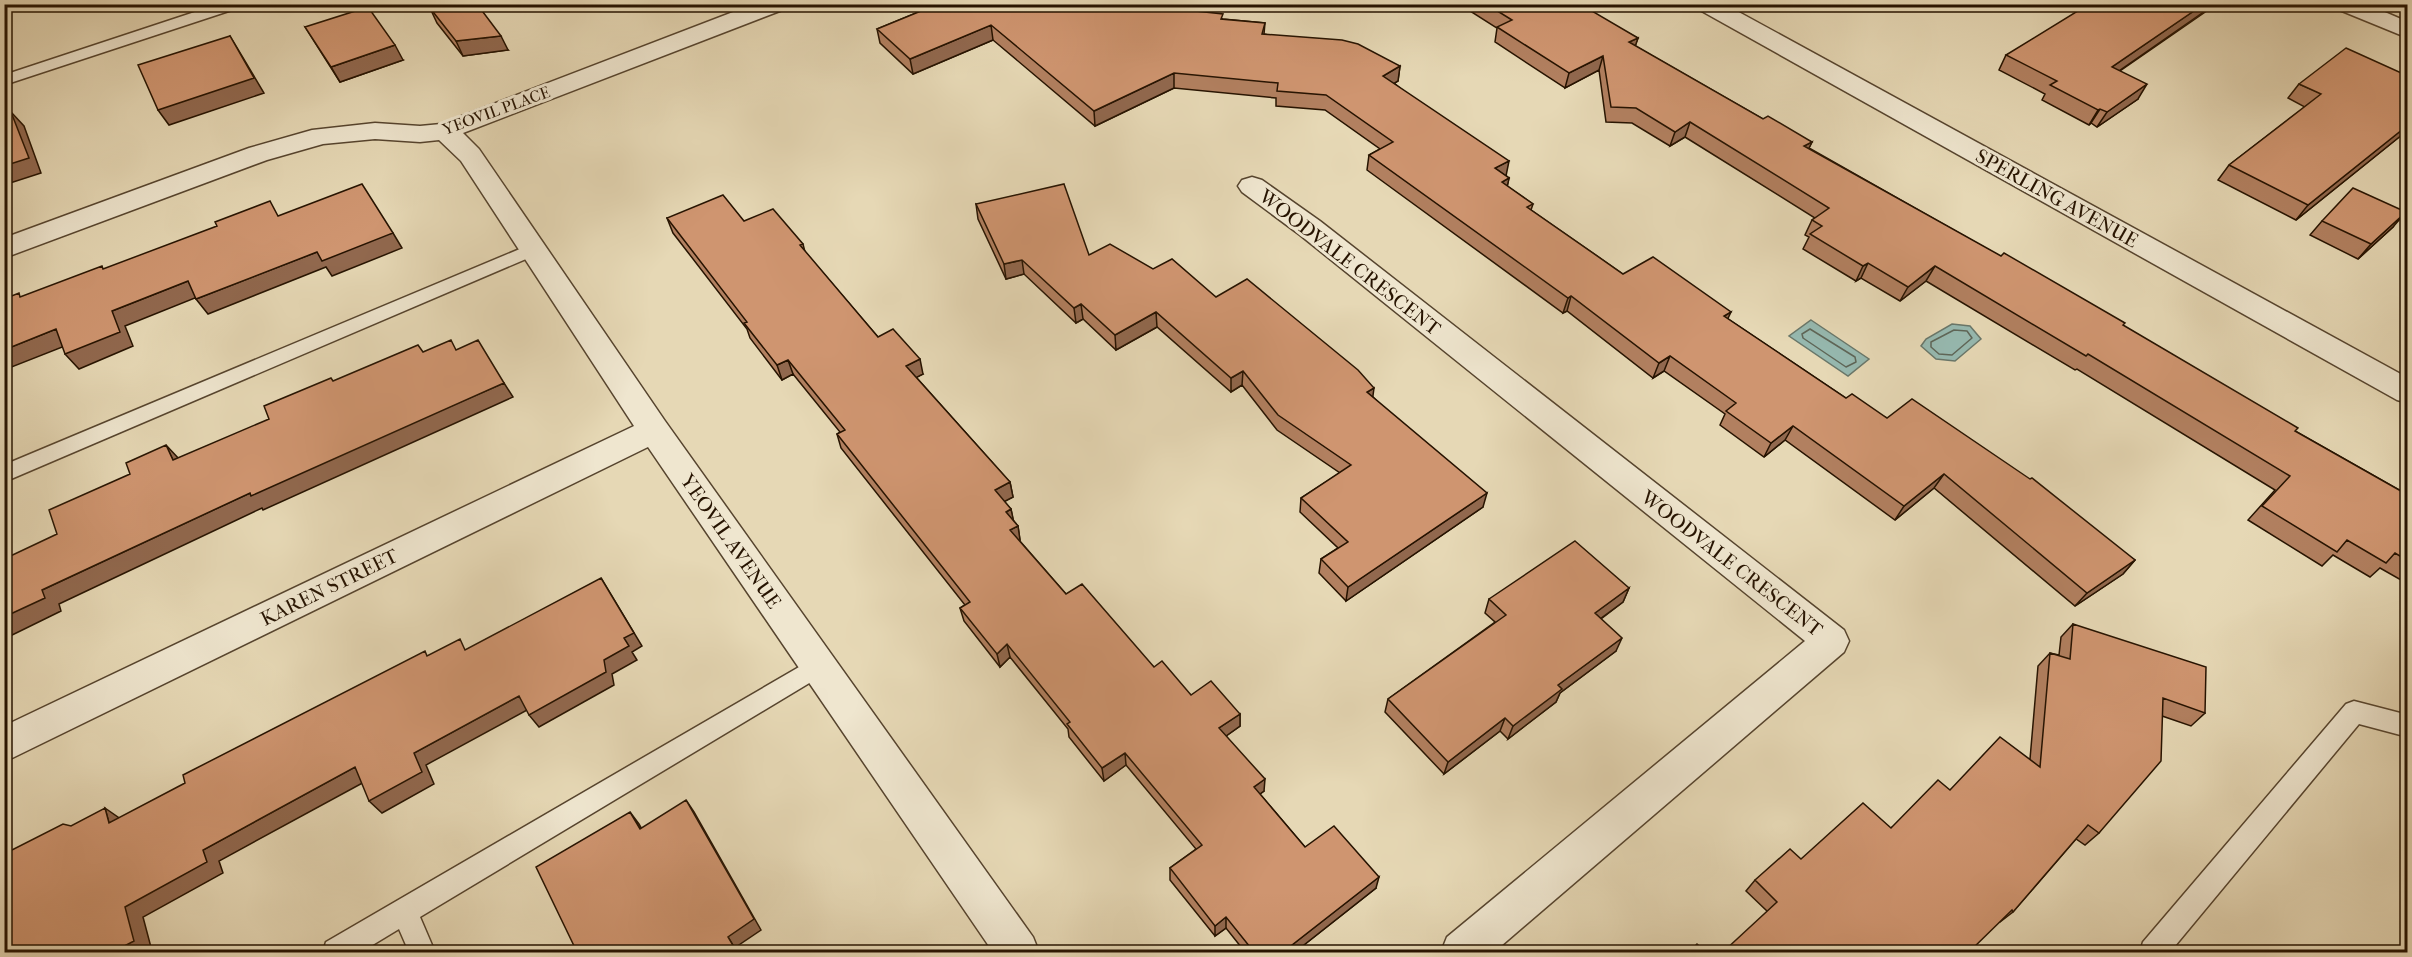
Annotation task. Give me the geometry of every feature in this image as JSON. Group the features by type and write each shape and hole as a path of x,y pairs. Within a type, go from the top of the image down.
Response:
{"street":[{"name":"YEOVIL PLACE","path":"4,249 258,154 321,136 375,131 420,134 445,131 777,4"},
{"name":"SPERLING AVENUE","path":"1706,4 2408,392"},
{"path":"2345,4 2408,31"},
{"name":"YEOVIL AVENUE","path":"445,131 471,155 654,430 1018,952"},
{"name":"WOODVALE CRESCENT","path":"1252,186 1310,228 1831,641 1462,952"},
{"name":"KAREN STREET","path":"4,746 654,430"}],"lane":[{"path":"4,80 236,4"},
{"path":"4,474 534,249"},
{"path":"336,952 818,666"},
{"path":"2153,952 2354,712 2408,726"},
{"path":"405,912 422,952"}],"water":[{"path":"1811,320 1869,359 1848,376 1789,336"},
{"path":"1952,324 1970,326 1981,339 1955,361 1936,359 1921,346 1926,339"}],"building":[{"path":"441,4 477,4 501,36 456,41 430,8"},
{"path":"938,4 1131,4 1223,14 1221,19 1265,23 1262,34 1342,40 1358,44 1400,66 1383,76 1509,161 1495,168 1509,178 1502,182 1533,204 1527,207 1623,274 1653,257 1731,312 1724,316 1846,398 1852,394 1887,418 1912,399 2030,479 2032,478 2135,560 2087,593 1944,474 1904,506 1793,426 1771,443 1726,411 1736,403 1670,356 1659,363 1571,296 1568,298 1369,155 1393,142 1326,95 1277,91 1278,83 1174,73 1094,111 991,25 910,59 877,29"},
{"path":"1486,4 1574,4 1583,10 1587,8 1638,38 1629,42 1763,119 1768,116 1812,142 1804,146 2001,256 2004,253 2125,323 2123,325 2298,428 2295,431 2408,495 2408,561 2395,553 2386,563 2347,540 2337,552 2262,506 2290,476 2088,354 2086,356 1935,266 1908,287 1868,263 1863,266 1810,234 1822,226 1812,220 1829,208 1690,122 1675,132 1636,108 1611,107 1603,56 1569,73 1497,27 1512,20"},
{"path":"2089,4 2204,4 2112,67 2147,84 2107,112 2098,110 2050,85 2057,81 2006,55"},
{"path":"368,7 395,45 331,67 305,27"},
{"path":"230,36 254,78 158,110 138,65"},
{"path":"2346,48 2408,76 2408,125 2308,205 2229,165 2321,94 2299,84"},
{"path":"11,112 29,158 4,166 4,114"},
{"path":"362,184 393,233 322,261 317,252 196,299 188,281 112,311 120,332 65,354 56,329 4,350 4,299 19,293 20,297 102,266 103,269 217,226 215,222 270,201 278,216"},
{"path":"1064,184 1089,255 1110,244 1153,269 1172,259 1216,297 1247,279 1358,370 1374,388 1367,392 1487,493 1348,587 1321,559 1348,542 1301,498 1351,465 1278,415 1243,371 1231,378 1156,312 1115,335 1081,304 1074,308 1022,260 1004,264 976,204"},
{"path":"2353,188 2406,212 2371,244 2322,221"},
{"path":"723,195 744,221 773,209 803,244 800,245 878,337 893,329 920,359 906,366 1010,482 995,490 1011,509 1006,512 1018,526 1010,530 1066,594 1082,584 1154,667 1162,661 1191,695 1211,681 1240,714 1219,728 1265,779 1254,787 1305,847 1334,826 1379,877 1283,952 1254,952 1226,917 1215,926 1170,868 1202,845 1125,753 1102,768 1067,724 1070,722 1007,644 997,654 960,608 970,602 837,434 845,430 788,360 777,365 667,218"},
{"path":"451,340 456,350 478,340 504,383 251,496 250,493 42,590 45,598 4,617 4,559 57,534 49,510 130,474 126,463 166,445 173,460 269,419 264,406 331,378 333,381 418,345 423,352"},
{"path":"1575,541 1629,588 1595,613 1622,638 1558,685 1562,689 1513,726 1505,718 1448,762 1388,699 1506,615 1489,599"},
{"path":"601,578 634,633 624,638 629,646 604,660 606,672 529,715 519,696 414,753 422,772 369,801 355,767 203,850 207,862 125,907 134,941 113,952 4,952 4,854 63,824 71,826 105,808 109,823 185,783 183,775 425,651 427,656 460,639 465,650"},
{"path":"2073,624 2206,667 2205,713 2163,698 2161,761 2099,833 2088,825 2013,912 2012,910 1969,952 1723,952 1777,902 1755,880 1790,849 1801,859 1863,803 1891,828 1938,780 1950,790 2000,737 2040,767 2050,653 2070,659"},
{"path":"686,800 754,919 728,937 737,952 577,952 536,867 630,812 640,829"},
{"path":"1697,944 1706,952 1689,952"}]}
